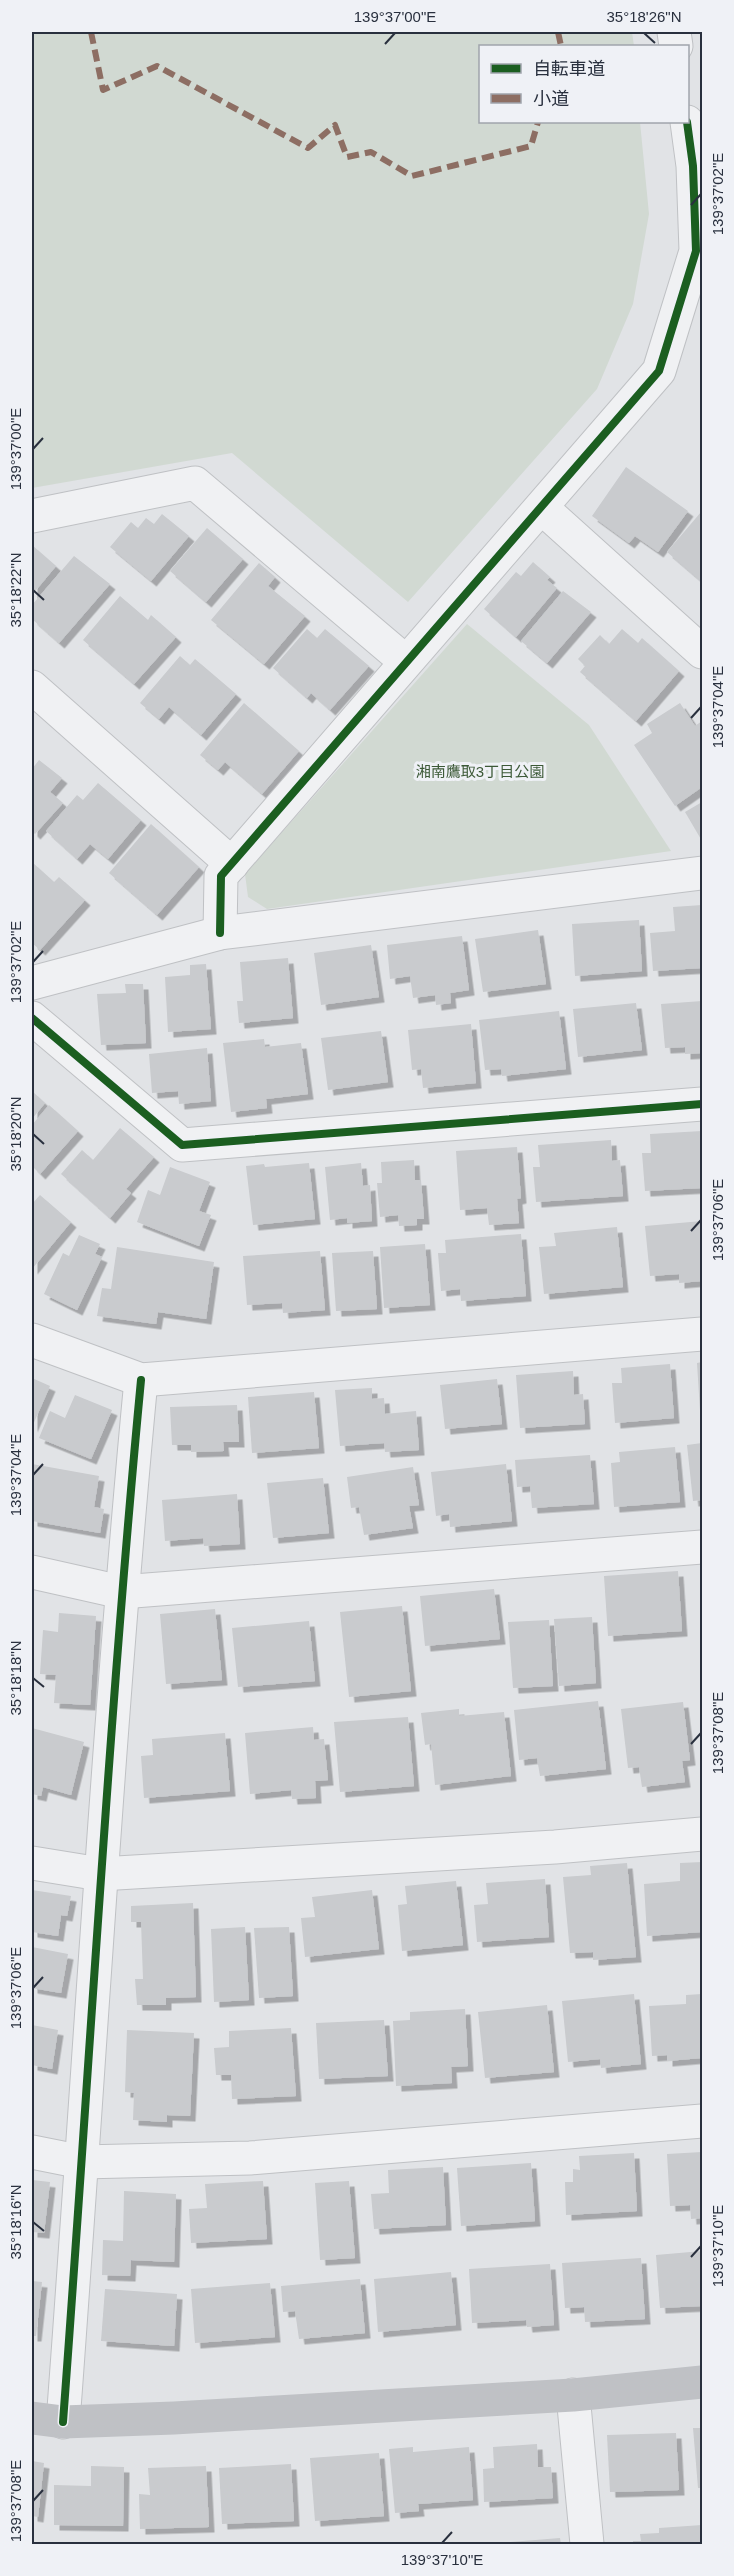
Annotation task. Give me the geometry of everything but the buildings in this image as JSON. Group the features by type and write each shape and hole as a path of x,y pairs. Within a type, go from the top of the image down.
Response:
{"street":[{"path":"220,933 221,876 405,661 542,508 658,371 696,251 693,166 687,123"},
{"path":"32,516 195,483 405,661"},
{"path":"542,508 702,652"},
{"path":"32,687 232,864"},
{"path":"32,983 220,933 702,873"},
{"path":"32,1018 183,1145 702,1104"},
{"path":"32,1340 141,1380 702,1334"},
{"path":"141,1380 121,1592 82,2162 47,2420 174,2418 573,2394 702,2382"},
{"path":"32,1572 121,1592 702,1547"},
{"path":"32,1863 100,1874 555,1847 702,1834"},
{"path":"32,2152 82,2162 250,2158 702,2121"},
{"path":"573,2394 587,2544"}],"green space":[{"path":"32,32 632,32 634,45 479,45 479,123 640,123 649,214 633,304 597,389 408,602 232,453 32,488"},
{"name":"湘南鷹取3丁目公園","path":"467,624 589,725 671,851 267,909 248,897 245,874"}],"marked path":[{"path":"91,32 103,90 157,66 308,148 335,125 347,157 371,152 412,176 531,146 538,123"},
{"path":"558,32 561,45"}],"cycle path":[{"path":"220,933 221,876 659,371 696,251 693,166 687,123"},
{"path":"32,1018 182,1145 702,1104"},
{"path":"63,2422 109,1771 141,1380"}]}
